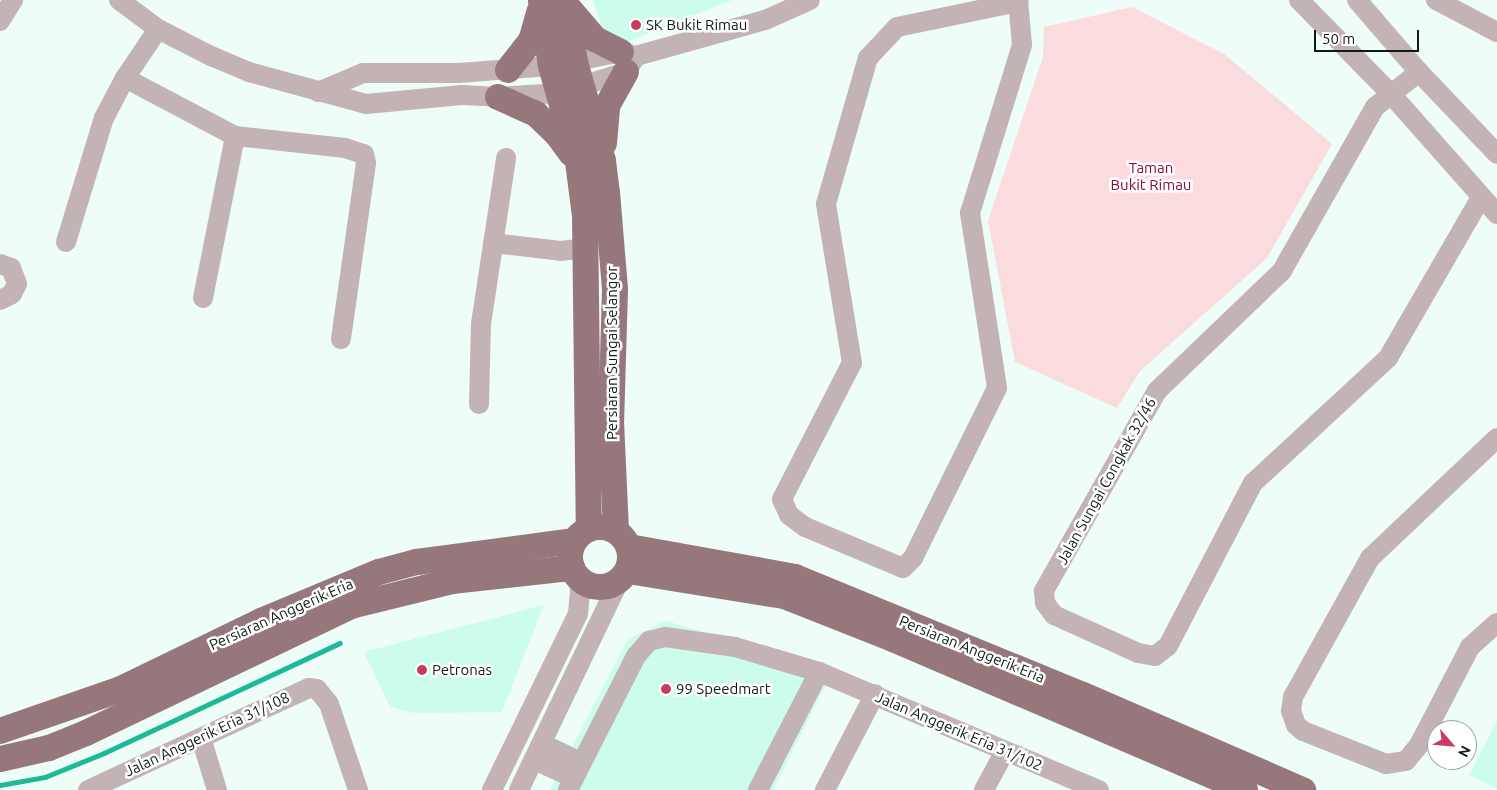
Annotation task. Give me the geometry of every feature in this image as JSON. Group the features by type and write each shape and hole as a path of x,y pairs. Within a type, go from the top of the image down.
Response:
{"main road":[{"path":"498,97 536,114 590,162 607,106 628,60 595,39 554,2 531,41 508,70"},
{"name":"Persiaran Sungai Selangor","path":"554,2 567,77 590,162 615,290 611,421 623,557"},
{"name":"Persiaran Sungai Selangor","path":"582,535 584,216 590,162"},
{"path":"608,527 623,557 601,588 577,575 571,549 582,535 608,527"},
{"name":"Persiaran Anggerik Eria","path":"0,731 121,689 261,621 379,572 466,554 582,535"},
{"name":"Persiaran Anggerik Eria","path":"623,557 784,596 893,639 1245,790"},
{"name":"Persiaran Anggerik Eria","path":"623,557 795,577 1084,695 1302,790"},
{"name":"Persiaran Anggerik Eria","path":"0,759 49,748 86,732 351,606 452,581 577,575"}],"street":[{"path":"0,21 12,0"},
{"path":"120,0 158,29 248,72 366,104 404,102 462,95 498,97 765,20 810,0"},
{"path":"1299,0 1390,93 1480,199 1497,214"},
{"path":"1357,0 1419,72 1497,152"},
{"path":"1018,1 1022,45 970,213 997,388 913,558 903,568 805,527 789,515 782,499 852,364 826,204 868,58 897,27 1018,1"},
{"path":"1448,3 1497,32"},
{"path":"66,242 104,118 125,78 158,29"},
{"path":"318,92 363,73 508,70 567,77"},
{"path":"401,72 404,102"},
{"path":"1390,93 1419,72"},
{"path":"125,78 235,136 345,148 364,154 366,163 341,339"},
{"name":"Jalan Sungai Congkak 32/46","path":"1390,93 1375,108 1282,272 1157,391 1044,591 1045,603 1054,615 1138,653 1156,656 1168,646 1254,483 1388,358 1480,199"},
{"path":"202,298 235,136"},
{"path":"479,404 482,324 506,158"},
{"path":"493,243 561,251 584,248"},
{"path":"0,264 11,268 17,278 12,294 1,302"},
{"path":"1497,438 1370,558 1293,697 1291,711 1296,725 1303,731 1386,764 1406,761 1414,754 1470,647 1497,623"},
{"path":"519,790 538,752 623,557"},
{"path":"492,790 578,614 577,575"},
{"name":"Jalan Anggerik Eria 31/102","path":"575,777 636,656 649,641 665,637 735,647 819,672 876,694 1005,752 1099,790"},
{"path":"758,790 819,672"},
{"name":"Jalan Anggerik Eria 31/108","path":"88,790 299,690 317,689 323,694 358,790"},
{"path":"825,790 876,694"},
{"path":"201,738 217,790"},
{"path":"538,752 575,777"},
{"path":"984,790 1005,752"}],"shaded area":[{"name":"SK Bukit Rimau","path":"593,0 732,0 609,49"},
{"path":"544,605 502,712 415,713 390,707 364,652"},
{"path":"666,621 834,669 773,790 550,790 628,639"},
{"path":"1497,721 1497,789 1469,775 1472,770 1477,770 1477,760"}],"green space":[{"name":"Taman Bukit Rimau","path":"1132,7 1224,54 1332,144 1267,258 1140,371 1117,408 1015,362 988,221 1043,57 1044,27"}],"waterway":[{"path":"0,785 45,777 104,753 340,643"}],"place":[{"name":"SK Bukit Rimau","path":"636,25"},
{"name":"Petronas","path":"422,670"},
{"name":"99 Speedmart","path":"666,689"}]}
